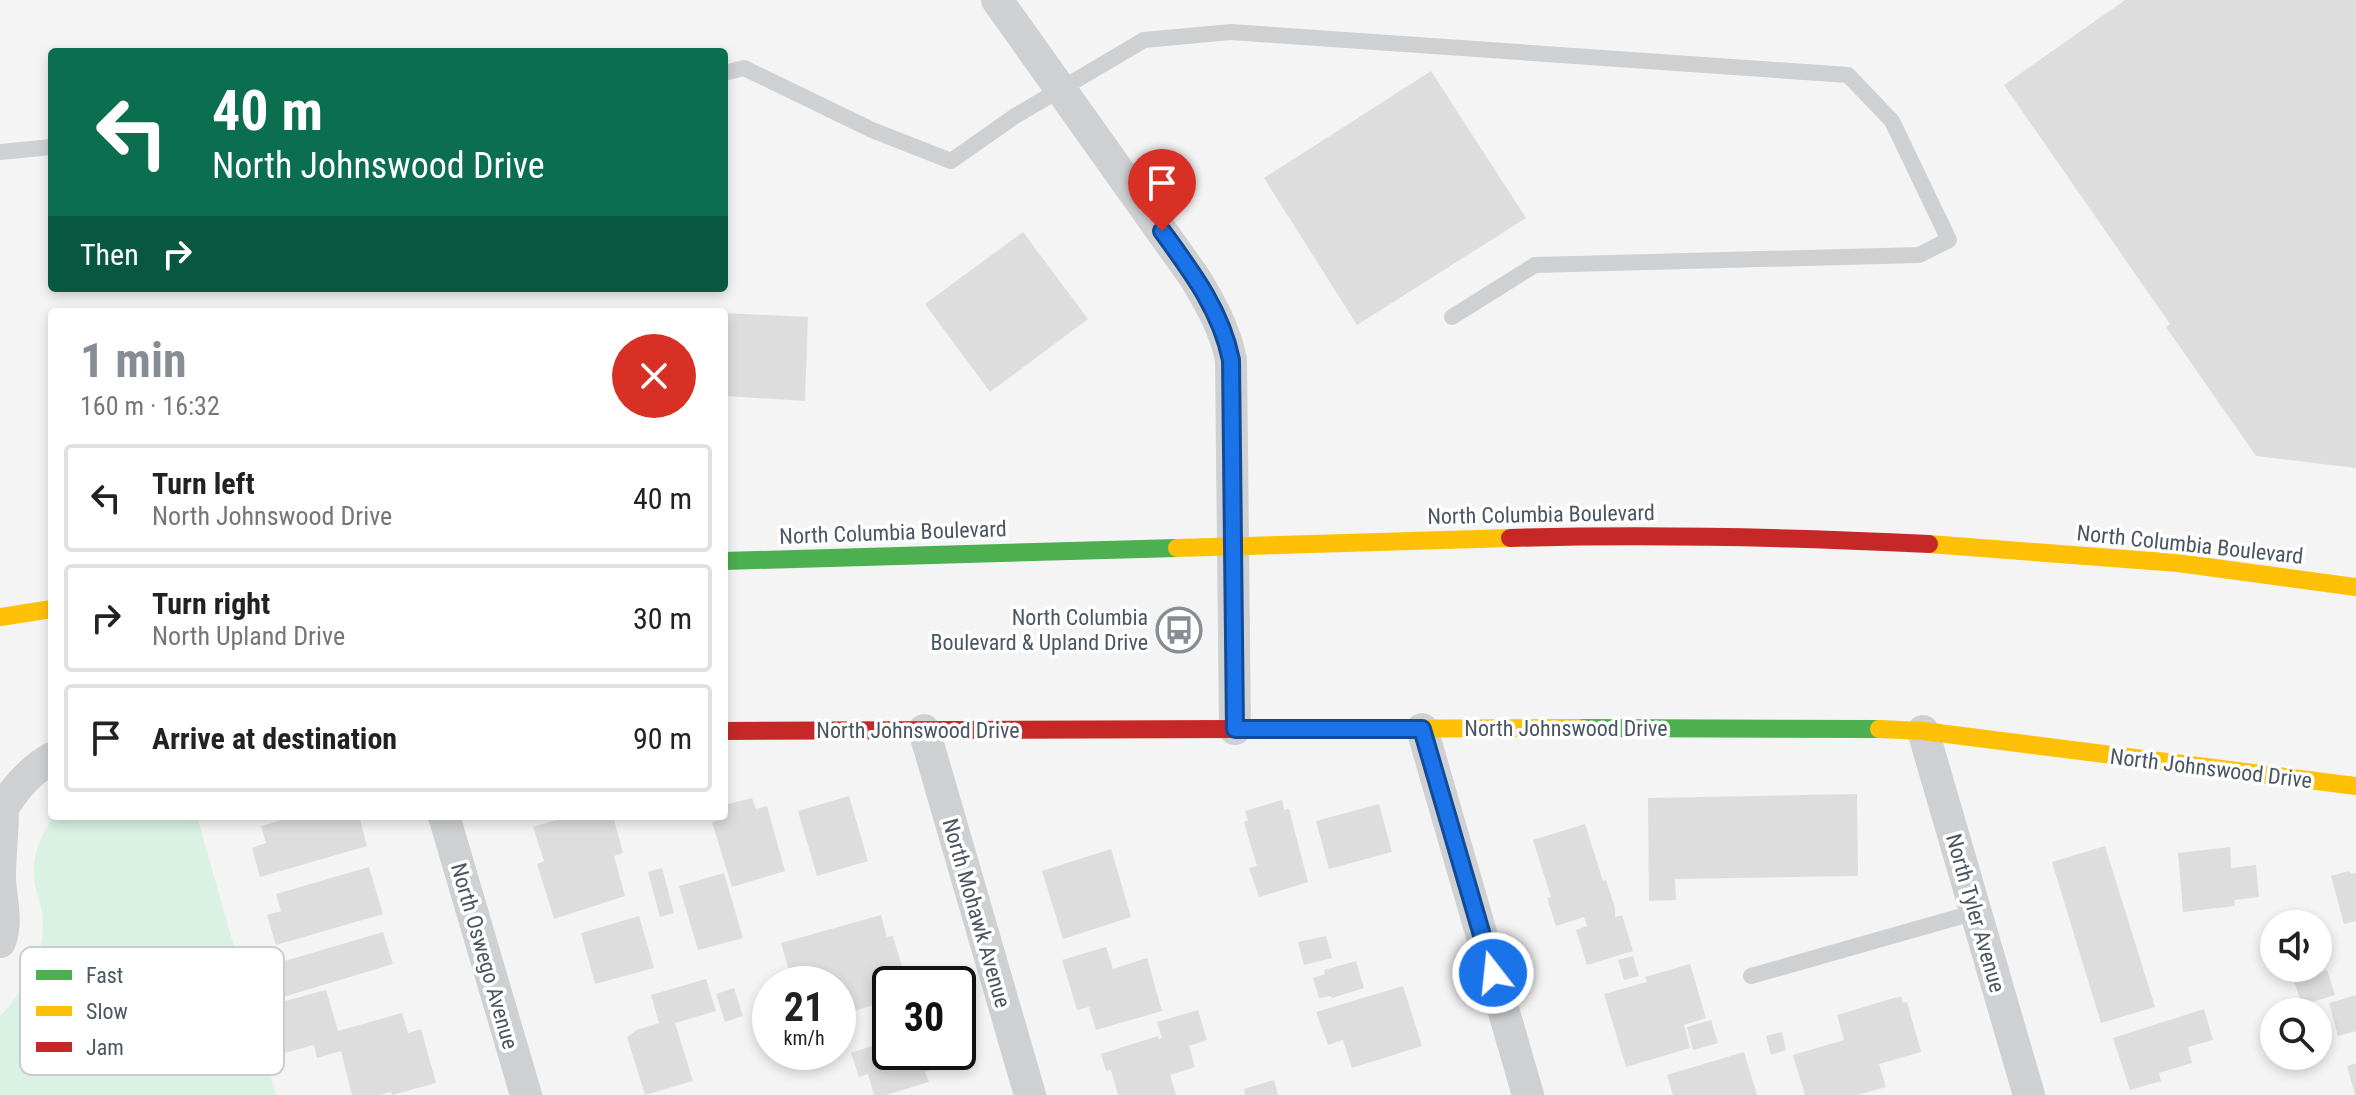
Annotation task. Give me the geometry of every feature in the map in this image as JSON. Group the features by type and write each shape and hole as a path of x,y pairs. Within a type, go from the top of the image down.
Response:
{"main road":[{"name":"North Columbia Boulevard","path":"728,561 1615,535 1835,539 1945,545 2178,563 2356,587"},
{"path":"0,617 48,610"},
{"name":"North Johnswood Drive","path":"728,731 1847,727 1923,731 2356,786"}],"street":[{"path":"997,0 1195,278 1217,314 1227,339 1231,360 1235,729"},
{"path":"1422,729 1528,1095"},
{"name":"North Mohawk Avenue","path":"924,730 1030,1095"},
{"name":"North Tyler Avenue","path":"1923,731 2029,1095"},
{"path":"0,942 6,913 1,893 2,810 27,777 48,761"},
{"name":"North Oswego Avenue","path":"445,820 526,1095"}],"lane":[{"path":"728,72 744,68 872,130 951,161 1015,116 1144,40 1231,32 1848,75 1892,121 1949,240 1919,255 1535,265 1452,317"},
{"path":"0,152 48,147"},
{"path":"1751,976 1976,912"}],"green space":[{"path":"52,820 198,820 234,947 40,947 43,917 34,867 44,831"},
{"path":"20,991 20,1075 270,1075 276,1095 0,1095 0,1016"}],"building":[{"path":"2125,0 2356,0 2356,468 2256,456 2166,327 2170,324 2004,85"},
{"path":"1431,71 1526,218 1357,325 1264,178"},
{"path":"1023,232 1088,319 990,392 925,304"},
{"path":"728,313 808,317 805,401 728,396"},
{"path":"1857,794 1858,876 1675,879 1676,900 1649,901 1648,798"},
{"path":"849,796 868,861 817,876 798,811"},
{"path":"752,798 756,809 767,806 785,871 732,887 712,822 728,820 728,804"},
{"path":"1282,800 1284,810 1289,809 1308,882 1259,897 1249,868 1257,866 1244,822 1248,820 1245,811"},
{"path":"1379,804 1392,852 1329,869 1316,821"},
{"path":"282,820 360,820 367,846 260,877 252,848 266,843 261,826"},
{"path":"557,820 614,820 623,853 614,856 625,896 554,919 537,864 544,861 533,827"},
{"path":"1585,824 1603,881 1606,880 1615,917 1622,915 1633,951 1587,965 1576,930 1587,926 1584,917 1556,926 1547,898 1551,897 1533,840"},
{"path":"2105,846 2155,1007 2101,1023 2052,862"},
{"path":"2230,847 2231,868 2256,865 2259,897 2234,900 2235,906 2183,912 2178,853"},
{"path":"1111,849 1131,917 1063,939 1042,871"},
{"path":"369,867 383,914 276,945 267,915 281,911 276,894"},
{"path":"662,868 674,913 660,917 648,872"},
{"path":"2349,871 2356,873 2356,921 2344,924 2331,876"},
{"path":"724,873 743,938 698,950 679,886"},
{"path":"881,915 887,937 893,936 902,966 872,966 872,1006 856,1010 856,966 788,966 781,943"},
{"path":"639,916 654,968 595,984 581,933"},
{"path":"383,932 393,964 284,997 284,961"},
{"path":"1326,936 1332,958 1304,965 1298,942"},
{"path":"1106,947 1113,969 1147,958 1162,1011 1096,1030 1089,1007 1077,1010 1062,960"},
{"path":"1633,956 1639,976 1624,980 1618,960"},
{"path":"1356,961 1364,988 1332,998 1319,998 1313,978 1325,974 1324,970"},
{"path":"1690,964 1706,1018 1684,1025 1690,1048 1626,1067 1604,994 1647,982 1645,977"},
{"path":"706,979 716,1011 675,1023 693,1081 645,1095 627,1037 637,1030 659,1023 651,995"},
{"path":"2294,982 2331,982 2335,995 2325,998 2300,998"},
{"path":"1403,986 1422,1046 1352,1068 1343,1040 1328,1045 1316,1012"},
{"path":"734,988 743,1016 725,1022 716,994"},
{"path":"326,990 338,1031 402,1013 408,1033 421,1029 436,1083 392,1095 391,1092 352,1095 341,1051 317,1058 314,1045 284,1053 284,1001"},
{"path":"2356,995 2356,1031 2338,1036 2332,1002"},
{"path":"1901,996 1903,1003 1907,1002 1921,1052 1879,1064 1886,1087 1857,1095 1805,1095 1793,1055 1844,1040 1837,1015"},
{"path":"2204,1009 2213,1040 2188,1047 2192,1063 2159,1073 2161,1081 2130,1090 2113,1038"},
{"path":"1198,1010 1207,1040 1189,1046 1195,1067 1170,1075 1176,1095 1118,1095 1111,1070 1106,1071 1101,1054 1158,1036 1162,1038 1157,1022"},
{"path":"1711,1020 1718,1043 1693,1050 1687,1027"},
{"path":"1782,1032 1786,1050 1771,1055 1766,1036"},
{"path":"872,1046 872,1070 931,1070 925,1072 929,1082 886,1095 874,1095 868,1074 859,1077 856,1051"},
{"path":"1744,1052 1757,1095 1673,1095 1667,1075"},
{"path":"2356,1063 2356,1095 2355,1095 2347,1066"},
{"path":"1274,1080 1278,1095 1245,1095 1244,1089"}],"traffic: fast":[{"path":"728,561 1177,548"},
{"path":"1579,728 1879,729"}],"traffic: slow":[{"path":"1177,548 1510,538"},
{"path":"1929,544 2178,563 2356,587"},
{"path":"0,617 48,610"},
{"path":"1237,729 1579,728"},
{"path":"1879,729 1923,731 2356,786"}],"traffic: jam":[{"path":"1510,538 1720,537 1929,544"},
{"path":"728,731 1237,729"}],"place":[{"name":"North Columbia Boulevard & Upland Drive","path":"1179,630"}],"route":[{"path":"1162,231 1217,314 1231,360 1235,729 1422,729 1493,973"}]}
